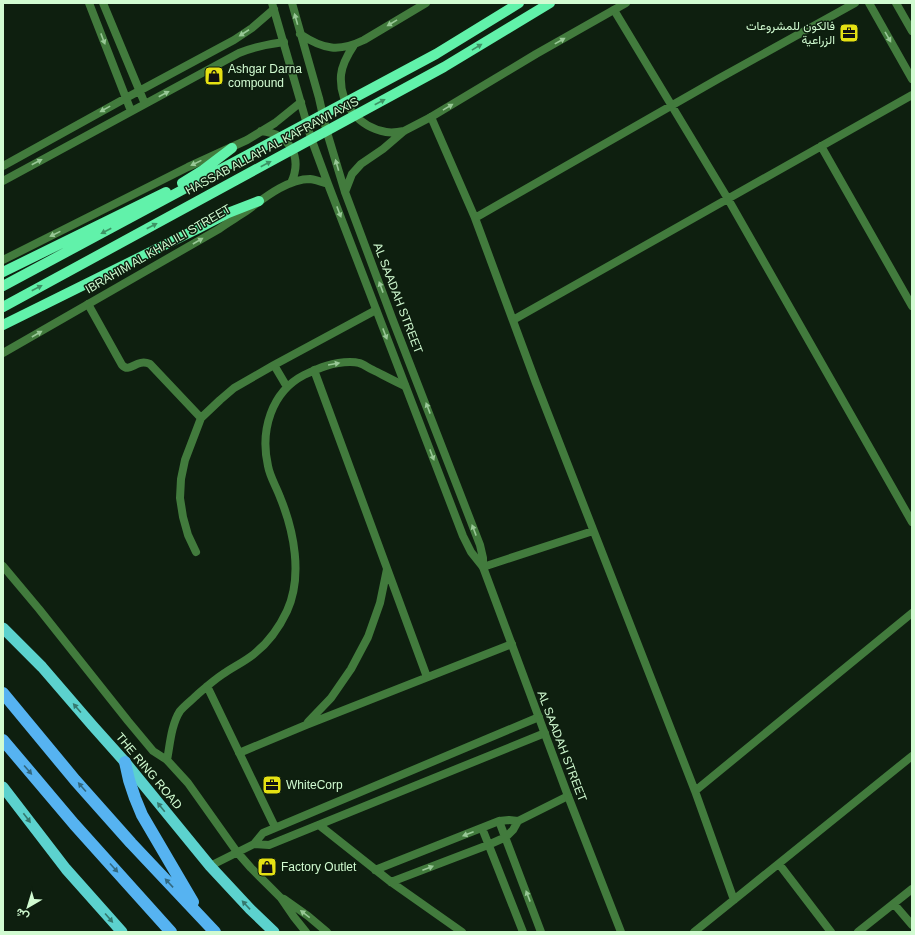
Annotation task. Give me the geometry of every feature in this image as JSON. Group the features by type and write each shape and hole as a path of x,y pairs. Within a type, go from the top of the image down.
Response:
{"highway":[{"name":"THE RING ROAD","path":"3,628 42,667 125,762 210,866 250,909 274,932"},
{"path":"3,693 75,780 215,932"},
{"path":"3,740 74,824 171,932"},
{"path":"125,762 132,792 142,815 203,920"},
{"path":"3,787 66,869 122,932"}],"main road":[{"name":"HASSAB ALLAH AL KAFRAWI AXIS","path":"3,286 436,54 519,3"},
{"name":"HASSAB ALLAH AL KAFRAWI AXIS","path":"3,307 444,67 550,3"},
{"path":"3,272 172,188 203,170 232,148"},
{"path":"3,325 228,213 260,201"}],"street":[{"path":"89,3 131,111"},
{"path":"103,3 145,104"},
{"name":"AL SAADAH STREET","path":"292,3 319,98 326,129 345,192 480,545 483,558 483,567"},
{"path":"300,34 312,42 326,47 340,48 354,45 426,3"},
{"path":"345,192 352,174 361,164 404,131 431,117 536,54 626,3"},
{"path":"475,218 672,105 856,3"},
{"path":"869,3 912,79"},
{"path":"896,3 912,31"},
{"path":"3,166 243,34 261,21 273,6"},
{"name":"AL SAADAH STREET","path":"273,6 311,138 328,184 462,536 471,552 483,567 568,796 621,932"},
{"path":"614,10 728,199 912,522"},
{"path":"3,181 239,53 259,46 284,42"},
{"path":"354,45 345,59 341,75 342,91 348,107 358,119 372,128 388,132 404,131"},
{"path":"513,320 912,94"},
{"path":"3,260 188,168 232,148 275,123 301,102"},
{"path":"431,117 475,218 593,531 695,791 734,900"},
{"path":"262,131 275,134 282,138 292,148 296,162 296,169 291,183"},
{"path":"821,146 912,306"},
{"name":"IBRAHIM AL KHALILI STREET","path":"3,353 219,229 274,192 291,183 309,179 319,180 328,184"},
{"path":"88,304 124,368 128,368 139,362 150,364 201,418"},
{"path":"196,552 188,535 183,517 180,492 185,460 201,418 234,388 376,310"},
{"path":"166,760 176,719 185,705 207,686 254,654 264,645 281,623 292,597 296,570 292,536 285,510 271,478 265,443 266,431 272,408 278,397 298,378 328,365 343,362 358,363 405,386"},
{"path":"274,365 287,387"},
{"path":"314,370 427,677"},
{"path":"483,567 593,531"},
{"path":"3,566 153,751 166,760 188,783 237,852 251,868 282,898 300,910 327,932"},
{"path":"306,724 331,698 352,669 368,637 380,603 387,568"},
{"path":"695,791 912,613"},
{"path":"239,753 306,724 512,644"},
{"path":"207,686 275,827"},
{"path":"210,866 254,844 263,833 275,827 539,717"},
{"path":"254,844 269,845 545,733"},
{"path":"694,932 912,756"},
{"path":"375,870 499,821 518,821 568,796"},
{"path":"499,821 542,932"},
{"path":"391,882 506,837 513,830 518,821"},
{"path":"319,825 391,882 462,932"},
{"path":"482,828 523,932"},
{"path":"779,864 831,932"},
{"path":"858,932 912,889"},
{"path":"282,898 306,932"},
{"path":"894,904 912,925"}],"place":[{"name":"فالكون للمشروعات الزراعية","path":"849,33"},
{"name":"Ashgar Darna compound","path":"214,76"},
{"name":"WhiteCorp","path":"272,785"},
{"name":"Factory Outlet","path":"267,867"}]}
